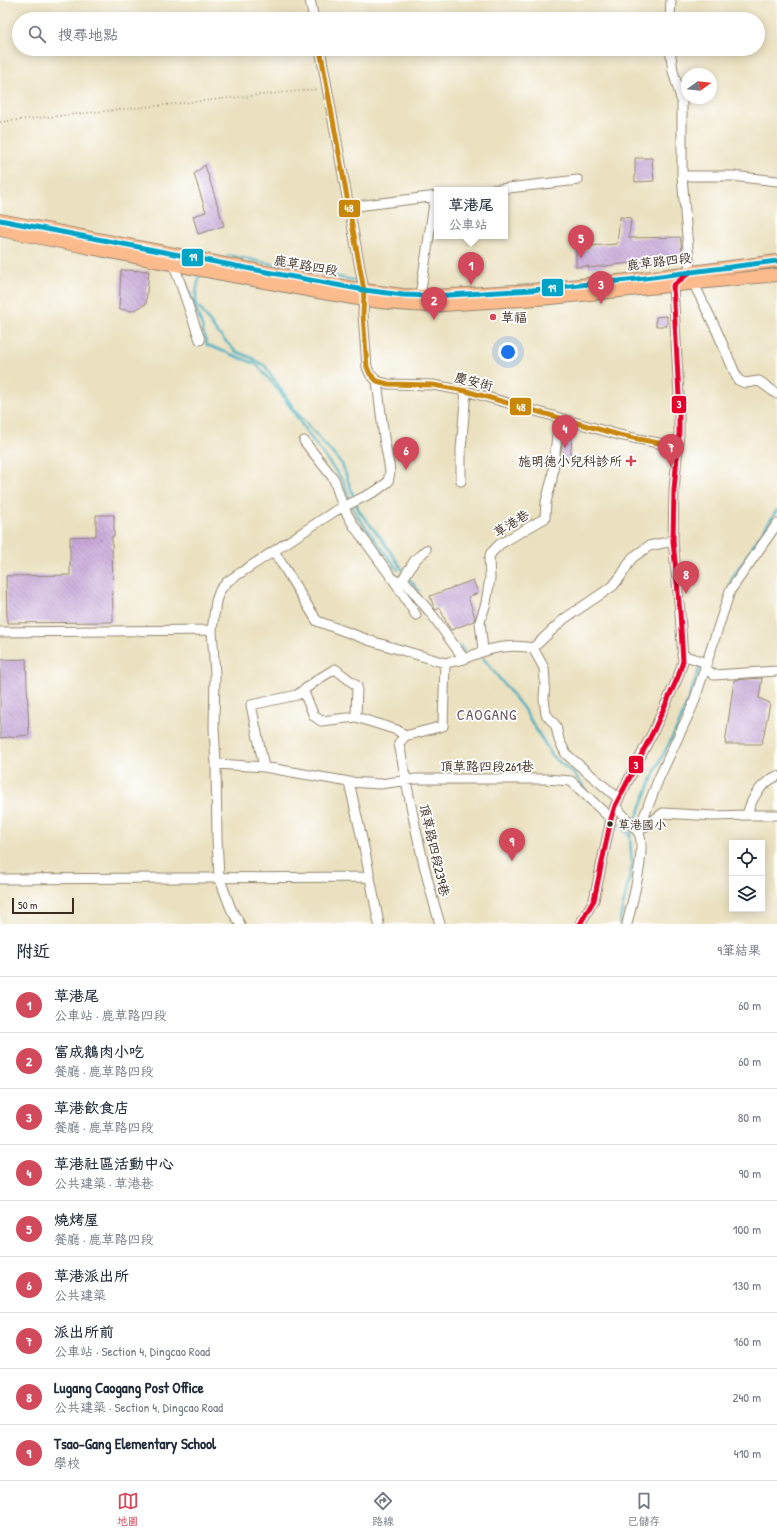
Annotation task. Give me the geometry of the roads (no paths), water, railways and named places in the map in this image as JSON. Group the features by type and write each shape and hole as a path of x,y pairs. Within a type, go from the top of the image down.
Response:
{"main road":[{"name":"鹿草路四段","path":"0,220 38,233"},
{"name":"鹿草路四段","path":"0,230 38,233 61,237 364,295 420,296 532,290 777,261"},
{"name":"鹿草路四段","path":"61,237 174,265 428,306 551,298 777,275"}],"street":[{"path":"310,0 313,12"},
{"path":"670,12 671,0"},
{"path":"240,924 231,909 219,877 216,838 216,764 214,728 215,674 212,630 216,601 220,590 228,582 346,505 376,491 388,482 390,472 377,381 370,374 367,367 364,330 364,295 321,56"},
{"path":"671,56 673,71 682,102 682,176 690,272 694,284 716,328 738,380 745,383 760,381 777,394"},
{"path":"682,176 732,176 777,181"},
{"path":"508,188 578,180"},
{"path":"349,207 434,196"},
{"path":"420,296 434,208"},
{"path":"174,265 200,340"},
{"path":"580,924 594,900 611,819 617,802 651,736 678,677 683,661 673,540 679,396 673,286 690,272"},
{"name":"慶安街","path":"377,381 388,384 433,385 466,391 619,436 678,447"},
{"path":"461,481 461,450 466,391"},
{"name":"草港巷","path":"483,650 480,622 486,603 490,578 489,559 491,553 500,544 545,518 546,502 552,479 559,419"},
{"path":"304,441 334,480 354,526 399,580 433,616 464,659"},
{"path":"638,832 659,778 693,705 730,591 777,524"},
{"path":"533,648 564,619 613,586 632,558 649,546 673,540"},
{"path":"399,580 415,560 426,550"},
{"path":"274,551 317,620 371,641 445,663 464,659 483,650 507,646 523,646 533,648 544,668 544,699 546,714 556,726 559,740 566,754 617,802 638,832 640,843 639,872 627,924"},
{"path":"399,580 416,615"},
{"path":"0,632 212,630"},
{"path":"682,654 704,662 705,668 714,675 777,670"},
{"path":"303,690 314,716 321,721 356,717 397,730 404,736 443,726 445,663"},
{"path":"264,768 251,705 297,695 320,678 336,670 357,686 356,717"},
{"name":"頂草路四段239巷","path":"404,736 399,743 406,780 432,897 440,924"},
{"name":"頂草路四段261巷","path":"216,764 264,768 349,782 380,784 416,779 546,779 571,781 611,819"},
{"path":"747,815 750,803 757,791 769,780 777,776"},
{"path":"349,782 379,924"},
{"path":"638,832 663,813 707,815 777,815"},
{"path":"0,879 369,877"}],"waterway":[{"path":"227,255 358,281 358,279"},
{"path":"182,272 201,323 207,345 256,364 280,392 306,431 343,481 350,501"},
{"path":"199,277 196,303 216,331 235,351 252,358 265,366 297,413 342,464 359,511 381,538 404,572"},
{"path":"352,506 355,513 398,570"},
{"path":"730,584 732,578 777,510"},
{"path":"407,576 419,591"},
{"path":"460,646 464,652"},
{"path":"483,658 523,708 553,757 574,774 586,790"},
{"path":"634,824 656,769 680,722 701,664"},
{"path":"613,818 630,836"},
{"path":"619,924 632,866 630,837 633,828"}],"place":[{"name":"燒烤屋","path":"581,258"},
{"name":"草港尾","path":"471,285"},
{"name":"草港飲食店","path":"601,304"},
{"name":"草福","path":"493,317"},
{"name":"富成鵝肉小吃","path":"434,320"},
{"name":"草港社區活動中心","path":"565,448"},
{"name":"施明德小兒科診所","path":"631,461"},
{"name":"派出所前","path":"671,467"},
{"name":"草港派出所","path":"406,470"},
{"name":"Lugang Caogang Post Office","path":"686,594"},
{"name":"草港國小","path":"610,824"},
{"name":"Tsao-Gang Elementary School","path":"512,861"}],"district":[{"name":"CAOGANG","path":"487,715"}]}
